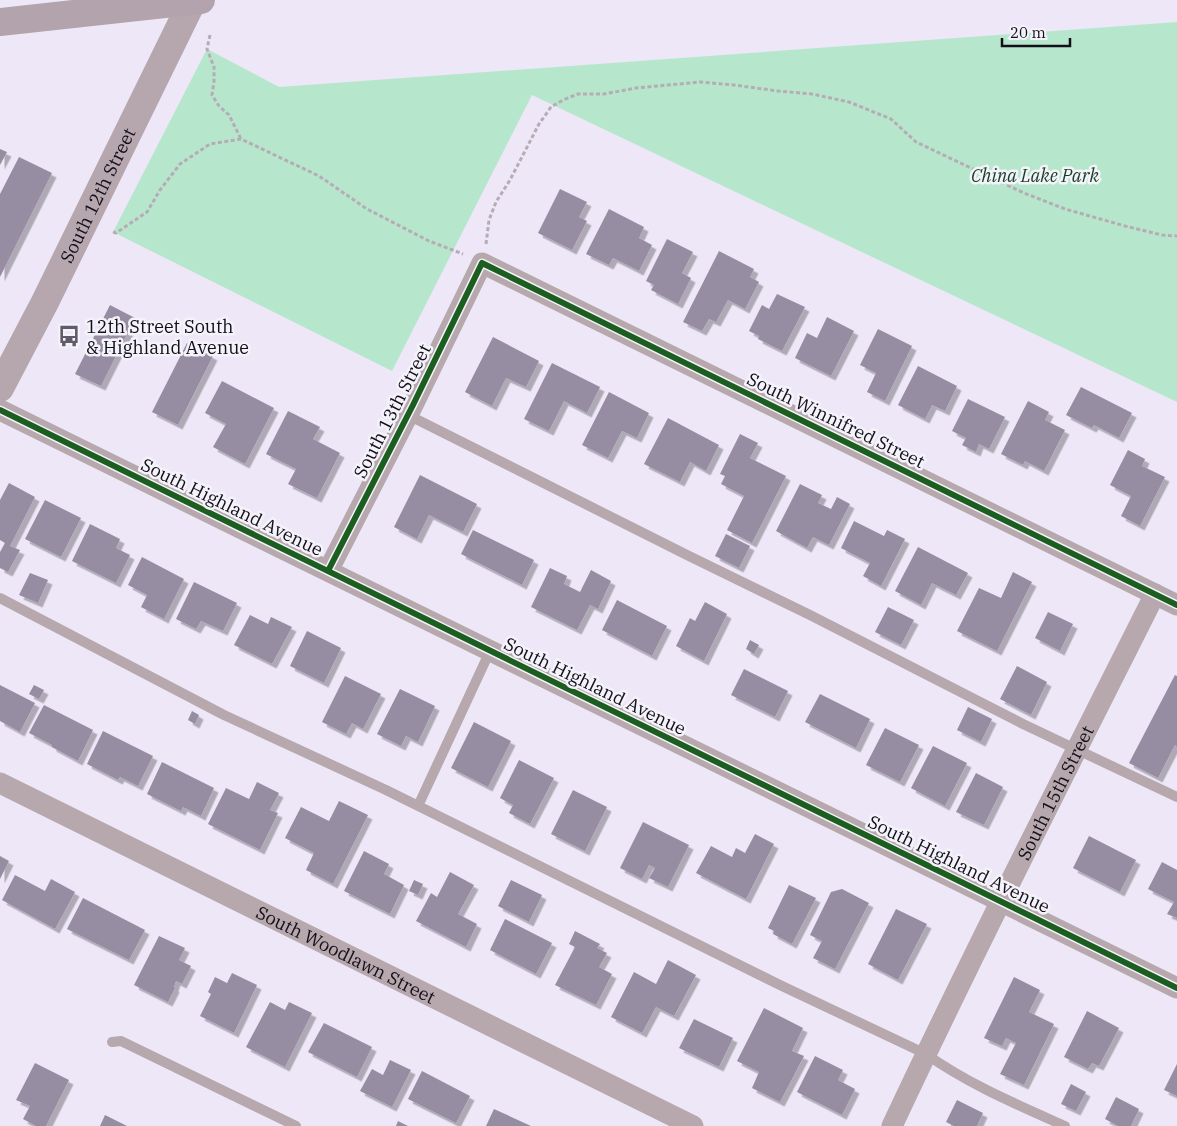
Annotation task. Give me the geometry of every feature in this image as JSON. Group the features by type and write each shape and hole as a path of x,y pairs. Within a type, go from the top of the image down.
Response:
{"highway":[{"path":"0,20 201,0"}],"main road":[{"name":"South 12th Street","path":"0,388 45,302 193,0"}],"street":[{"name":"South 13th Street","path":"328,571 408,415 482,262"},
{"name":"South Winnifred Street","path":"482,262 1177,604"},
{"name":"South Highland Avenue","path":"0,410 1177,988"},
{"name":"South 15th Street","path":"892,1126 1001,902 1155,594"},
{"name":"South Woodlawn Street","path":"0,784 693,1126"}],"lane":[{"path":"408,415 810,615 1023,724 1177,797"},
{"path":"0,598 224,715 386,790 782,986 926,1054 954,1072 1065,1126"},
{"path":"418,806 490,651"},
{"path":"112,1042 121,1041 296,1126"}],"path":[{"path":"210,35 207,49 214,67 212,95 219,106 230,115 241,139"},
{"path":"113,232 116,233 147,212 160,190 180,164 210,144 241,139 319,176 367,208 429,241 482,262 489,220 496,202 510,180 539,124 551,107 578,94 604,94 636,88 700,82 812,94 849,102 891,118 916,142 1024,193 1065,209 1125,226 1162,235 1177,236"}],"green space":[{"name":"China Lake Park","path":"1177,22 1177,402 532,95 392,371 113,232 207,49 279,87"}],"building":[{"path":"0,149 7,152 0,165"},
{"path":"19,157 52,173 0,277 0,194"},
{"path":"560,189 587,202 579,217 587,221 572,250 538,233"},
{"path":"609,209 644,227 639,238 652,245 639,271 613,258 609,265 586,254"},
{"path":"667,239 693,252 682,273 691,278 678,304 651,290 654,285 646,281"},
{"path":"719,251 754,269 750,277 759,282 745,309 728,300 716,322 709,319 702,331 683,322"},
{"path":"777,294 805,307 782,351 758,339 759,336 749,331 762,305 769,309"},
{"path":"110,305 135,318 101,386 75,374"},
{"path":"827,317 854,331 831,376 795,358 807,333 817,338"},
{"path":"878,329 912,346 885,401 867,392 876,373 860,365"},
{"path":"493,337 539,361 526,387 506,378 492,406 465,392"},
{"path":"187,343 213,356 178,425 152,412"},
{"path":"552,363 600,387 587,413 564,401 549,431 524,419"},
{"path":"918,366 957,386 945,411 932,405 925,419 898,405"},
{"path":"222,381 274,408 245,464 213,447 226,424 205,413"},
{"path":"1081,387 1132,413 1119,438 1094,425 1092,428 1066,415"},
{"path":"609,392 649,413 637,438 622,431 608,458 582,445"},
{"path":"968,399 1005,417 989,449 979,444 976,452 962,445 966,438 952,431"},
{"path":"1028,401 1049,412 1045,420 1065,430 1044,471 1025,461 1023,465 1001,454"},
{"path":"288,411 320,427 313,439 340,453 317,498 288,484 296,469 266,454"},
{"path":"668,418 719,445 706,471 690,462 680,482 644,464"},
{"path":"740,434 758,443 750,458 786,476 752,543 727,530 744,496 721,484 725,476 720,474"},
{"path":"1128,450 1145,459 1142,466 1165,477 1140,526 1121,516 1131,496 1110,485"},
{"path":"420,475 477,504 463,532 429,515 417,539 394,527"},
{"path":"9,483 35,497 10,546 20,550 8,572 0,568 0,552 5,543 0,540 0,500"},
{"path":"800,484 822,495 818,503 831,509 837,497 850,504 829,545 813,537 807,548 776,531"},
{"path":"45,500 81,518 61,557 25,539"},
{"path":"854,521 884,536 887,530 905,539 881,586 863,576 870,563 841,548"},
{"path":"90,524 120,539 116,548 130,555 116,583 72,561"},
{"path":"473,530 534,560 522,585 461,554"},
{"path":"726,534 750,546 739,568 715,556"},
{"path":"918,547 968,573 956,595 932,583 921,605 895,591"},
{"path":"142,557 184,579 164,619 141,607 147,595 128,585"},
{"path":"550,568 567,576 564,584 580,592 591,570 611,581 598,609 590,605 577,630 531,607"},
{"path":"1013,572 1032,582 997,651 957,631 979,588 1001,598"},
{"path":"30,573 48,580 38,603 19,595"},
{"path":"194,582 237,603 223,631 201,621 196,629 176,619"},
{"path":"617,600 667,626 652,656 602,630"},
{"path":"705,602 727,614 704,661 676,646 690,618 695,621"},
{"path":"888,607 914,620 901,645 875,632"},
{"path":"1048,612 1073,624 1060,651 1035,638"},
{"path":"250,615 268,624 271,617 292,627 272,664 234,645"},
{"path":"307,631 341,648 324,683 290,666"},
{"path":"750,640 759,645 754,654 746,649"},
{"path":"1017,666 1047,682 1031,715 1000,699"},
{"path":"744,669 788,691 775,717 731,695"},
{"path":"1175,675 1177,676 1177,747 1175,745 1158,778 1129,763"},
{"path":"345,676 381,694 363,729 352,723 346,734 322,722"},
{"path":"0,685 35,703 20,732 0,721"},
{"path":"34,685 44,690 39,699 29,694"},
{"path":"400,689 435,706 418,742 406,736 401,746 377,734"},
{"path":"820,694 870,719 856,748 805,722"},
{"path":"44,705 93,730 78,761 29,733"},
{"path":"968,707 992,719 981,742 957,730"},
{"path":"192,711 199,715 195,724 188,720"},
{"path":"474,722 511,741 488,787 451,768"},
{"path":"885,728 919,745 900,782 866,765"},
{"path":"103,731 153,756 138,786 120,777 118,780 87,764"},
{"path":"933,746 967,763 945,806 911,788"},
{"path":"519,760 554,778 530,824 509,813 513,805 500,798"},
{"path":"162,762 214,788 201,816 183,807 181,811 147,794"},
{"path":"976,773 1003,787 984,825 956,812"},
{"path":"257,782 279,793 270,810 278,813 260,850 208,824 226,788 249,799"},
{"path":"573,790 607,807 585,851 551,834"},
{"path":"339,801 368,815 333,884 306,870 314,853 285,838 301,807 329,821"},
{"path":"643,822 689,845 668,887 649,878 655,868 649,865 642,879 620,868"},
{"path":"755,834 774,844 746,899 696,873 711,846 732,857 736,848 745,853"},
{"path":"1089,836 1136,860 1120,892 1073,868"},
{"path":"364,851 389,864 384,874 404,885 390,914 344,891"},
{"path":"0,856 9,861 0,879"},
{"path":"1162,862 1177,870 1177,918 1167,914 1174,902 1148,889"},
{"path":"450,872 474,885 458,914 477,924 466,947 416,921 431,893 437,897"},
{"path":"15,875 45,891 51,879 75,892 55,929 2,900"},
{"path":"414,880 423,884 418,895 409,891"},
{"path":"511,880 542,895 529,922 498,906"},
{"path":"789,885 816,898 792,944 773,934 774,931 768,928"},
{"path":"842,889 869,903 835,969 813,958 822,941 810,935 831,892"},
{"path":"83,898 145,930 129,960 67,929"},
{"path":"896,909 927,924 898,980 868,964"},
{"path":"505,919 552,943 536,974 490,950"},
{"path":"575,931 600,944 597,948 607,953 599,967 612,974 596,1005 555,985 575,947 569,944"},
{"path":"159,936 185,948 179,960 191,966 182,984 176,981 175,988 168,1002 134,985"},
{"path":"668,960 696,975 674,1016 656,1007 642,1033 611,1017 634,972 656,984"},
{"path":"232,973 257,985 234,1033 200,1016 211,994 208,992 215,977 227,983"},
{"path":"1014,977 1040,990 1029,1012 1054,1024 1024,1085 1000,1074 1016,1043 1006,1038 1002,1046 984,1038"},
{"path":"270,1002 285,1010 289,1002 312,1013 285,1067 246,1047"},
{"path":"764,1008 803,1028 792,1051 804,1056 780,1102 752,1088 759,1072 737,1061"},
{"path":"1087,1011 1119,1028 1099,1066 1092,1063 1088,1069 1064,1057"},
{"path":"694,1019 733,1038 719,1067 679,1048"},
{"path":"324,1023 372,1047 357,1077 308,1052"},
{"path":"815,1056 843,1070 838,1080 855,1089 842,1115 797,1092"},
{"path":"390,1060 411,1070 392,1107 360,1091 372,1069 383,1075"},
{"path":"35,1063 69,1080 46,1126 36,1126 23,1119 30,1106 16,1100"},
{"path":"1177,1064 1177,1096 1164,1090"},
{"path":"422,1071 470,1096 456,1123 408,1099"},
{"path":"1071,1084 1086,1092 1076,1111 1061,1104"},
{"path":"1116,1097 1139,1109 1131,1126 1118,1126 1105,1119"},
{"path":"957,1100 983,1113 977,1126 954,1126 946,1122"},
{"path":"494,1109 531,1126 486,1126"},
{"path":"105,1115 127,1126 100,1126"},
{"path":"398,1121 408,1126 396,1126"}],"cycle path":[{"path":"328,571 413,405 482,263 1177,605"},
{"path":"0,410 1177,988"}],"place":[{"name":"12th Street South & Highland Avenue","path":"69,336"}]}
